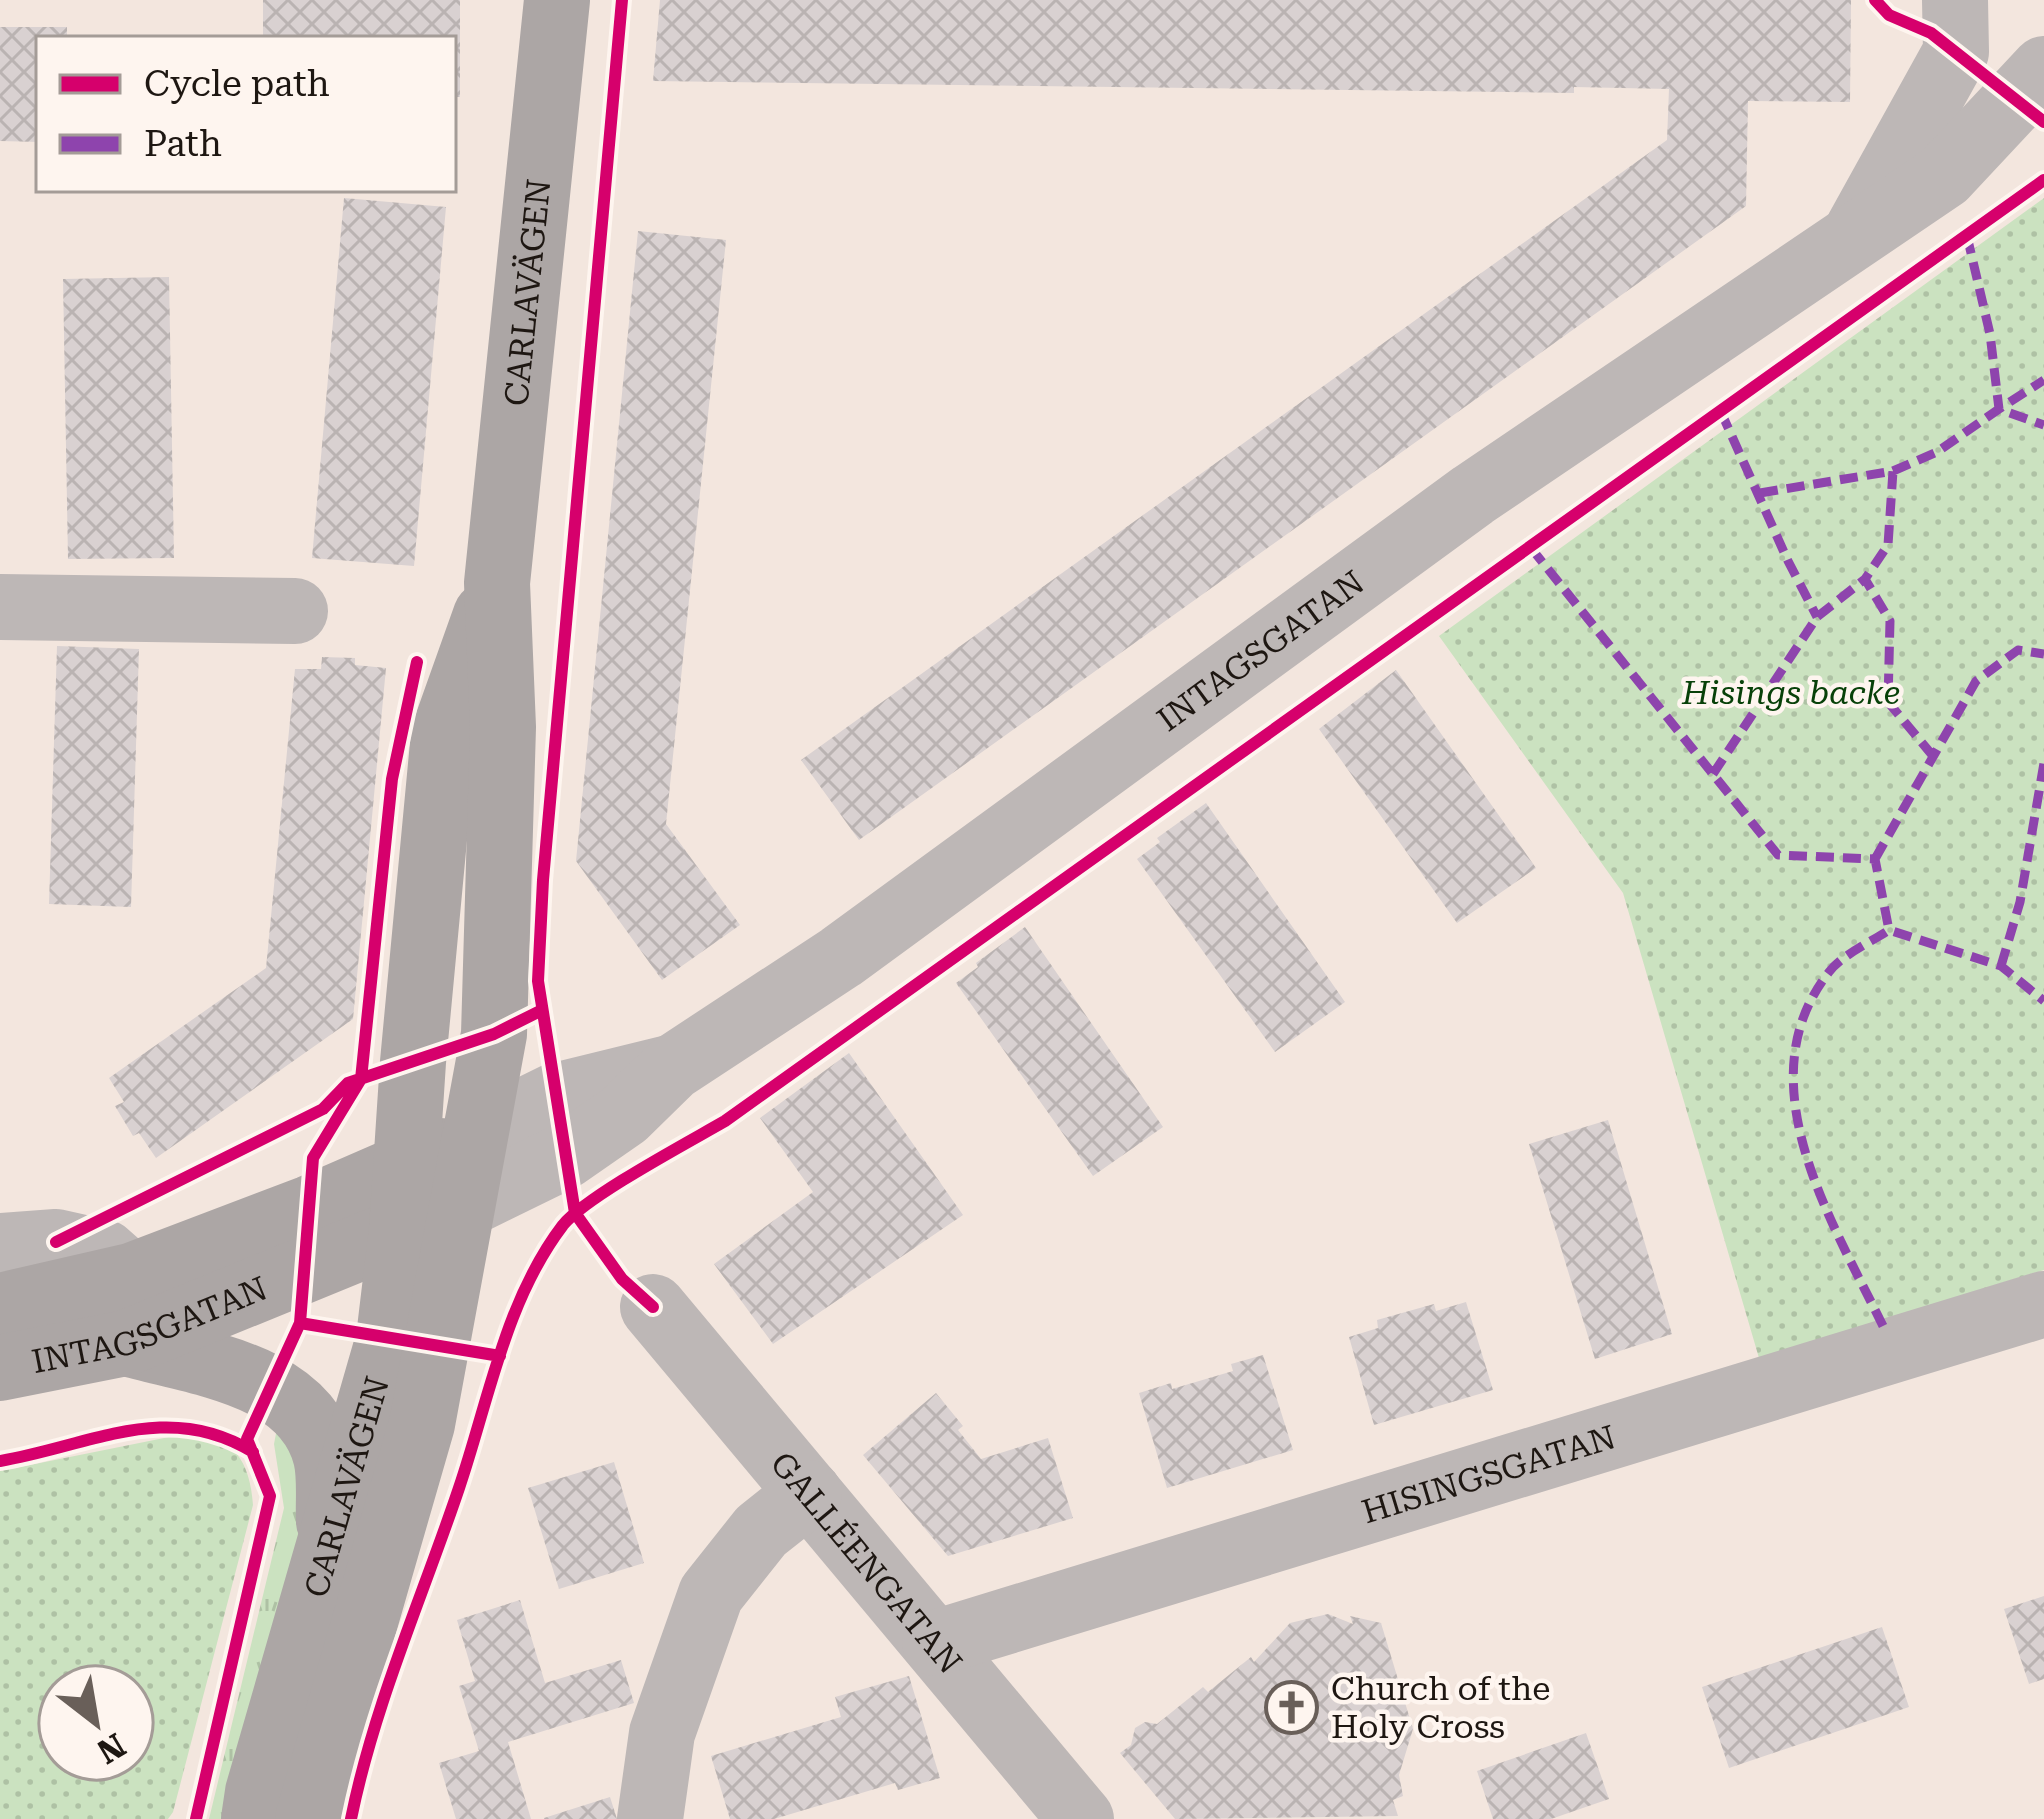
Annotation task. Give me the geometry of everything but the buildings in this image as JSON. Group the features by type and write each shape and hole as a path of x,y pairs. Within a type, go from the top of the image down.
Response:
{"main road":[{"name":"CARLAVÄGEN","path":"308,1819 408,1482 465,1205 494,1011 503,727 497,584 557,0"},
{"name":"CARLAVÄGEN","path":"254,1819 389,1338 444,733 497,584"},
{"name":"INTAGSGATAN","path":"0,1368 126,1343 306,1272 405,1198 477,1134"},
{"name":"INTAGSGATAN","path":"0,1306 131,1276 405,1198 465,1205"},
{"path":"126,1343 272,1386 311,1422 326,1458 331,1550"}],"street":[{"name":"INTAGSGATAN","path":"1853,237 1956,52 1955,0"},
{"path":"1967,0 1988,21 2044,47"},
{"name":"INTAGSGATAN","path":"465,1205 565,1156 624,1115 672,1068 841,956 1473,495 1944,176 2044,69"},
{"path":"0,607 295,611"},
{"name":"INTAGSGATAN","path":"477,1134 555,1096 672,1068"},
{"name":"INTAGSGATAN","path":"0,1246 56,1242 105,1253 131,1276"},
{"name":"HISINGSGATAN","path":"934,1643 2044,1304"},
{"name":"GALLÉENGATAN","path":"653,1306 1081,1819"},
{"path":"650,1819 662,1733 711,1594 761,1532 809,1493"}],"green space":[{"name":"Hisings backe","path":"2044,198 2044,1270 1759,1358 1623,893 1439,636"},
{"path":"278,1423 311,1485 235,1819 209,1819 284,1508 274,1444"},
{"path":"184,1434 227,1444 243,1463 253,1505 173,1812 168,1819 0,1819 0,1471"}],"marked path":[{"path":"1967,236 1990,334 1999,409 2044,380"},
{"path":"1893,471 1937,452 1999,409 2044,425"},
{"path":"1721,412 1817,617"},
{"path":"1760,493 1893,471 1888,545 1865,579"},
{"path":"1531,548 1778,855 1875,859 1889,930"},
{"path":"1713,774 1817,617 1865,579 1890,621 1888,702 1933,756"},
{"path":"1875,859 1976,681 2018,650 2044,654"},
{"path":"2001,966 2020,902 2044,763"},
{"path":"1883,1326 1841,1243 1805,1151 1795,1105 1794,1059 1805,1014 1829,972 1889,930 2001,966 2044,1001"}],"cycle path":[{"path":"622,0 543,880 538,981 575,1213 622,1279 653,1307"},
{"path":"1875,0 1889,15 1931,33 2044,122"},
{"path":"351,1819 386,1693 459,1488 500,1352 526,1286 575,1213 725,1121 2044,180"},
{"path":"196,1819 270,1496 247,1439 300,1323 313,1158 361,1079 392,779 417,662"},
{"path":"56,1242 323,1109 348,1083 494,1034 542,1010"},
{"path":"300,1323 500,1356"},
{"path":"0,1461 159,1428 190,1429 253,1452"}],"place":[{"name":"Church of the Holy Cross","path":"1292,1707"}]}
